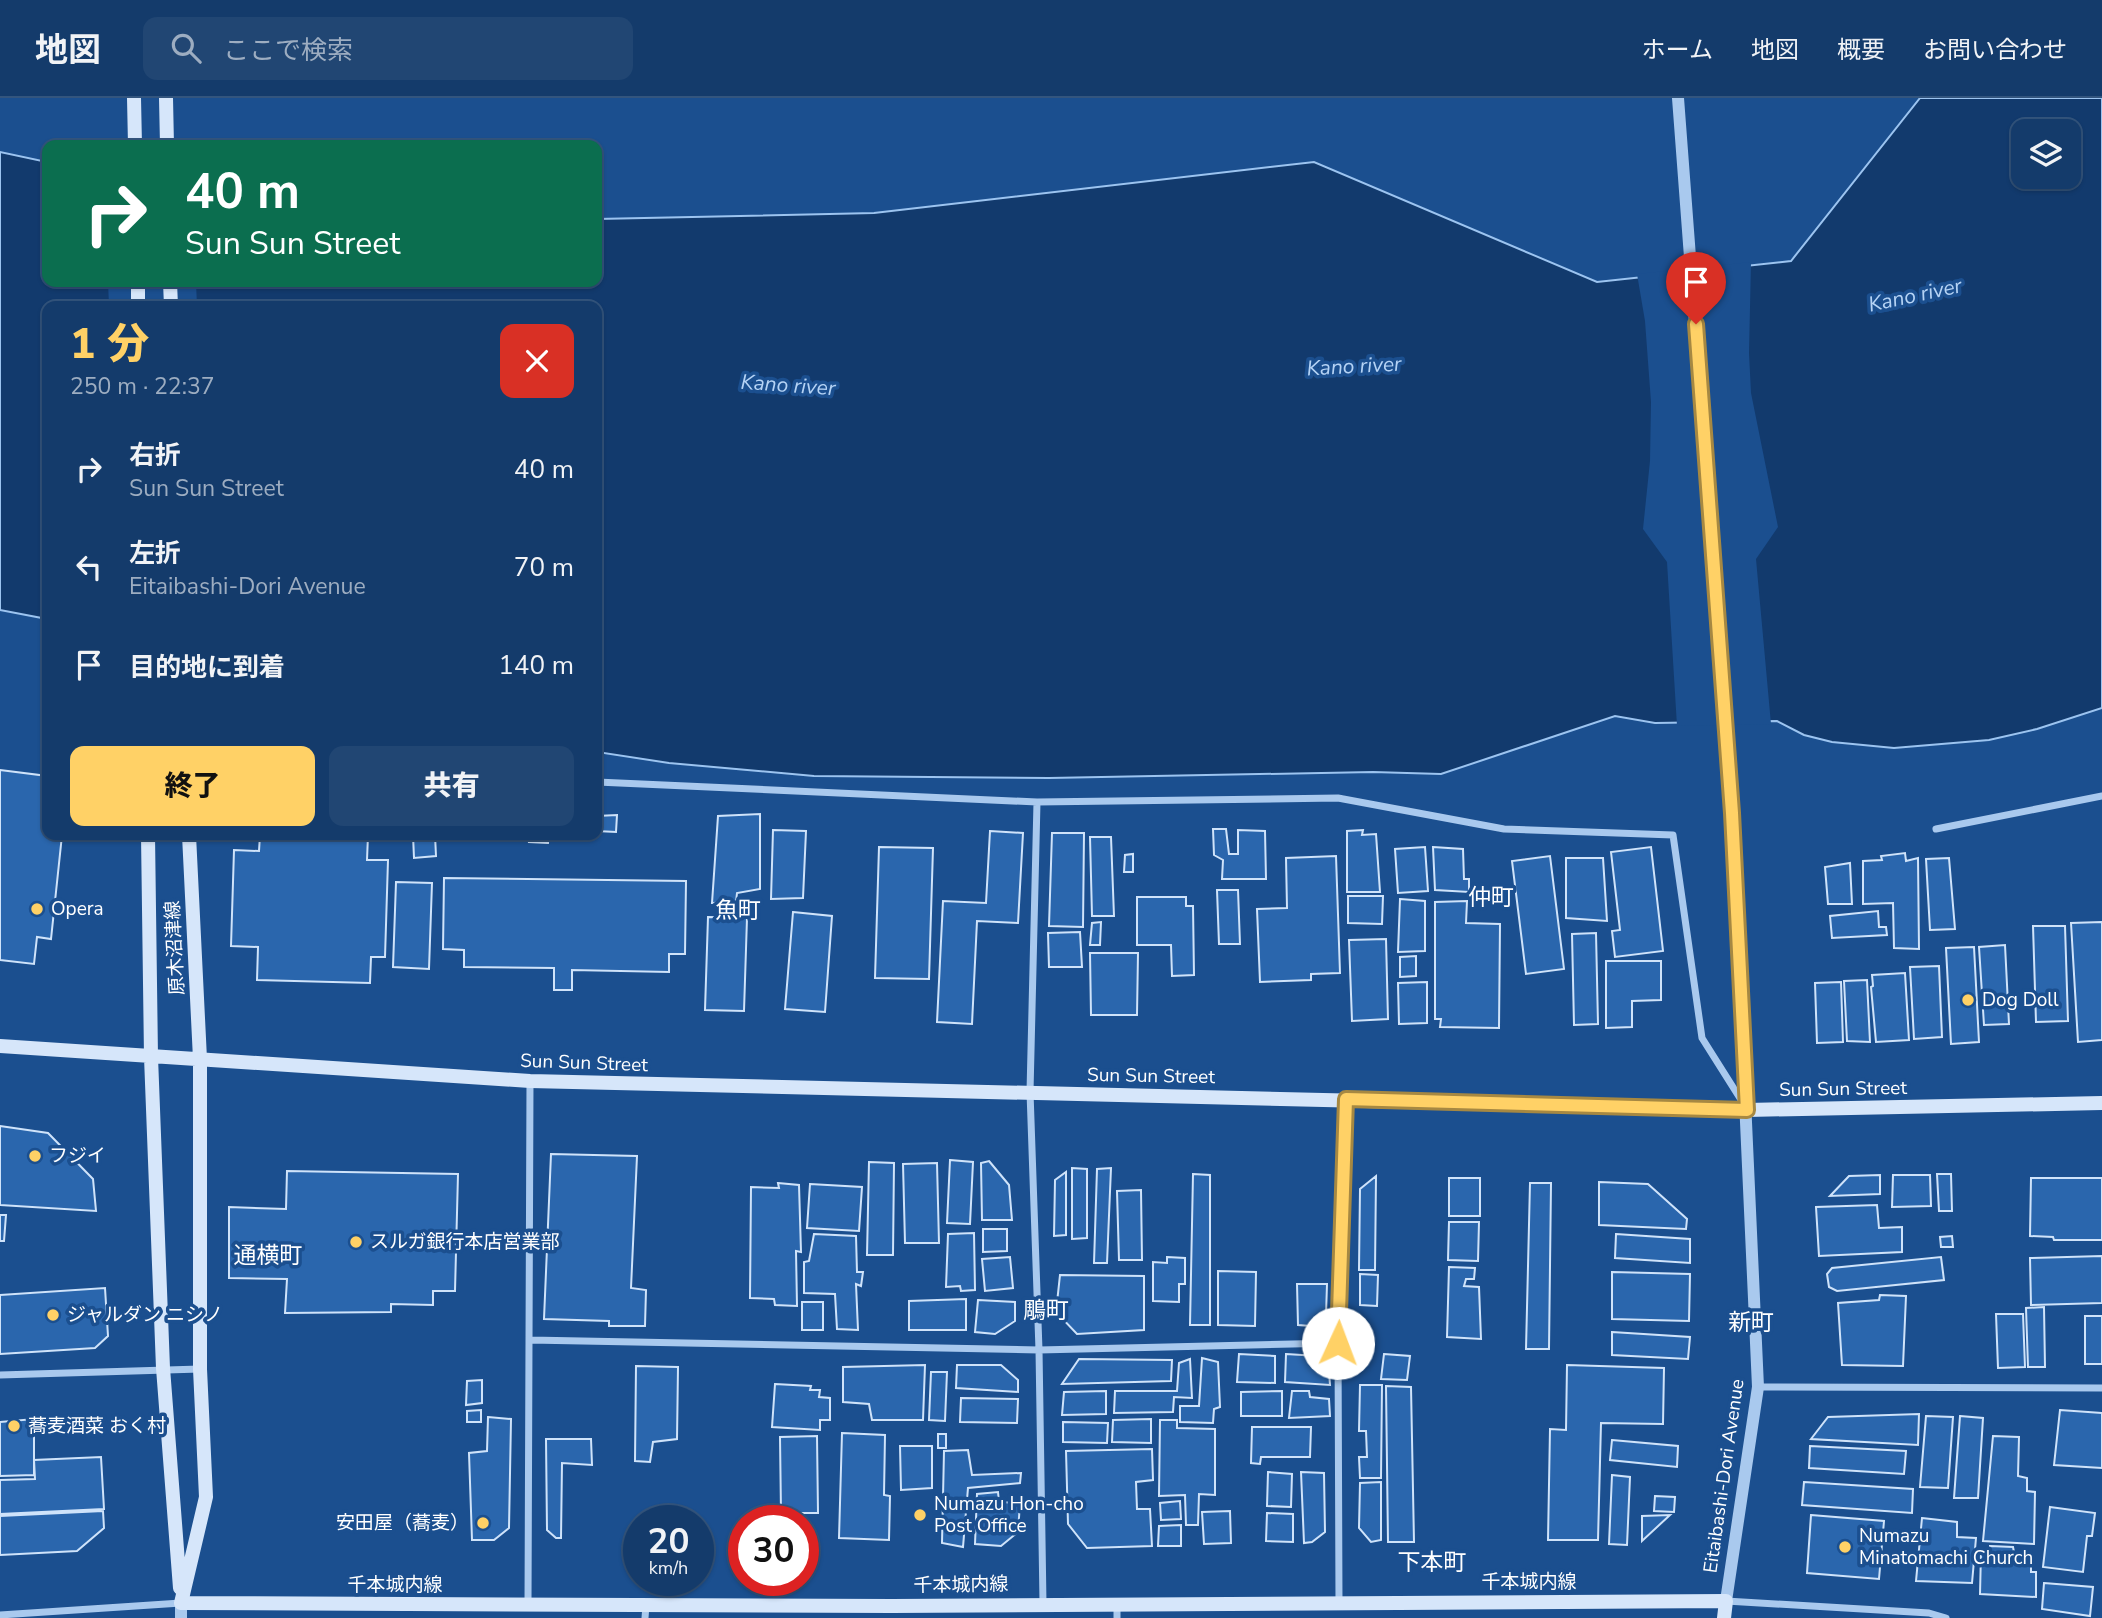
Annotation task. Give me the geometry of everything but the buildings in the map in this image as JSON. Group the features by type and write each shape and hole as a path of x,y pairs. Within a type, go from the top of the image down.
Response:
{"main road":[{"path":"134,98 135,140"},
{"path":"166,98 167,140"},
{"name":"原木沼津線","path":"148,840 150,1057"},
{"name":"原木沼津線","path":"189,840 200,1059"},
{"name":"Sun Sun Street","path":"0,1046 530,1081 1747,1110 2102,1103"},
{"path":"150,1057 163,1368 181,1611"},
{"path":"181,1611 206,1497 200,1368 200,1059"},
{"path":"1724,1618 1726,1601"},
{"name":"千本城内線","path":"181,1611 446,1611 528,1605 645,1612 892,1612 1042,1603 1117,1611 1339,1602 1726,1601"}],"street":[{"name":"Eitaibashi-Dori Avenue","path":"1678,98 1732,813 1758,1387 1726,1601"},
{"path":"602,782 1037,802 1338,798 1504,829 1673,835 1702,1038 1747,1110"},
{"path":"1936,829 2102,796"},
{"path":"1037,802 1030,1092 1039,1350 1042,1603"},
{"path":"528,1605 530,1081"},
{"path":"1339,1602 1338,1343 1346,1099"},
{"path":"530,1340 1039,1350 1338,1343"},
{"path":"0,1375 200,1368"},
{"path":"1758,1387 2102,1388"},
{"path":"1726,1601 1929,1613 1946,1618"},
{"path":"0,1615 181,1611"}],"water":[{"name":"Kano river","path":"1920,98 2102,98 2102,708 2037,729 1989,740 1894,748 1832,742 1804,735 1777,721 1655,723 1615,716 1441,774 1373,772 1049,778 814,776 669,763 602,753 602,301 42,301 42,618 0,610 0,152 42,161 42,287 602,287 602,219 874,213 1314,162 1597,282 1791,261"}],"pier":[{"path":"1751,262 1751,393 1778,527 1756,559 1771,724 1677,726 1667,562 1643,529 1650,461 1651,402 1645,321 1637,274"},
{"path":"108,287 196,287 197,301 109,301"}],"place":[{"name":"Opera","path":"37,909"},
{"name":"Dog Doll","path":"1968,1000"},
{"name":"フジイ","path":"35,1156"},
{"name":"スルガ銀行本店営業部","path":"356,1242"},
{"name":"ジャルダン ニシノ","path":"53,1315"},
{"name":"蕎麦酒菜 おく村","path":"14,1426"},
{"name":"Numazu Hon-cho Post Office","path":"920,1515"},
{"name":"安田屋（蕎麦）","path":"483,1523"},
{"name":"Numazu Minatomachi Church","path":"1845,1547"}],"district":[{"name":"仲町","path":"1491,897"},
{"name":"魚町","path":"738,910"},
{"name":"通横町","path":"268,1255"},
{"name":"鵰町","path":"1046,1310"},
{"name":"新町","path":"1751,1322"},
{"name":"下本町","path":"1432,1562"}],"route":[{"path":"1338,1343 1346,1099 1747,1110 1732,813 1696,324"}]}
